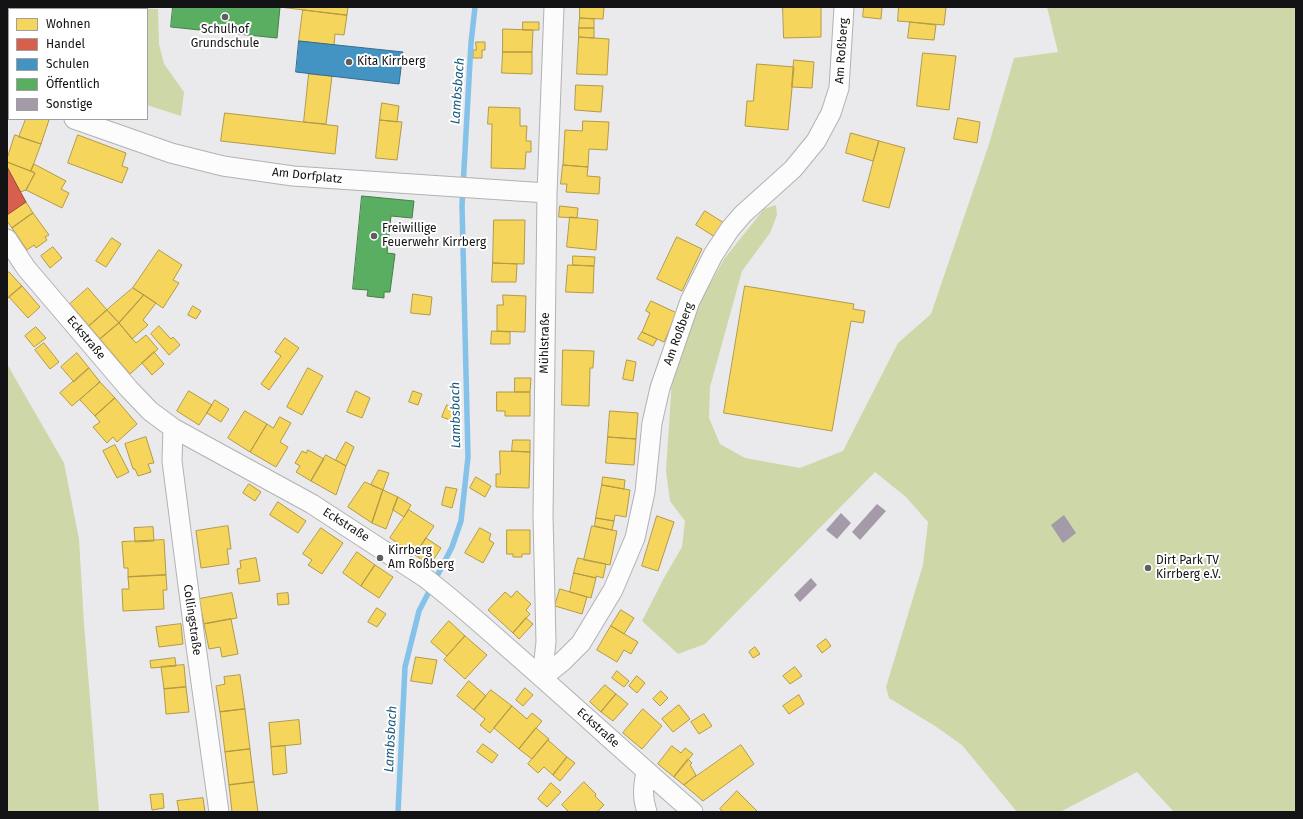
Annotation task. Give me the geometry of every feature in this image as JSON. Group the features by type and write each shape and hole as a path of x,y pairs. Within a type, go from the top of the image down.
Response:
{"street":[{"name":"Mühlstraße","path":"542,678 546,642 543,516 547,193 554,7"},
{"name":"Am Roßberg","path":"542,678 563,661 581,643 613,590 636,538 645,492 652,423 660,388 690,301 713,255 730,229 739,219 793,169 816,141 831,114 839,88 844,7"},
{"name":"Am Dorfplatz","path":"77,120 171,153 223,166 293,176 547,193"},
{"name":"Eckstraße","path":"7,239 26,268 129,389 150,411 173,428 312,504 442,590 693,812"},
{"name":"Collingstraße","path":"173,428 172,462 219,812"},
{"path":"646,772 642,787 644,805 647,812"}],"green space":[{"path":"1047,7 1296,7 1296,812 1174,812 1137,772 1060,812 1017,812 962,745 935,726 889,698 886,687 923,565 928,522 906,497 875,472 705,644 678,654 642,621 682,547 685,521 670,501 666,471 672,379 702,299 724,259 764,209 776,205 777,215 770,233 742,271 710,387 709,418 720,444 745,458 800,468 843,451 898,343 931,314 989,144 1014,58 1058,52"},
{"path":"148,8 158,9 159,44 164,64 184,92 181,116 148,105"},
{"path":"7,364 64,463 79,539 84,624 99,812 7,812"}],"building: Wohnen":[{"path":"280,7 348,7 347,15"},
{"path":"580,7 604,7 603,19 580,18"},
{"path":"783,7 821,7 821,37 784,38"},
{"path":"864,7 882,7 881,19 863,17"},
{"path":"899,7 946,7 944,25 898,21"},
{"path":"303,10 347,15 344,35 335,34 334,45 299,41"},
{"path":"580,18 594,19 594,28 579,28"},
{"path":"523,22 539,22 539,30 523,30"},
{"path":"910,22 936,25 934,40 908,38"},
{"path":"579,28 594,28 594,38 579,37"},
{"path":"503,29 533,30 532,52 503,52"},
{"path":"579,37 609,39 607,75 577,74"},
{"path":"476,42 485,42 485,50 482,50 482,58 473,58 473,50 476,50"},
{"path":"503,52 532,52 532,74 502,73"},
{"path":"923,53 956,56 949,110 917,106"},
{"path":"794,60 814,62 812,88 792,87"},
{"path":"757,64 794,67 788,130 745,126 747,101 753,101"},
{"path":"309,74 332,76 326,124 304,122"},
{"path":"576,85 603,86 601,112 575,110"},
{"path":"382,103 399,106 397,122 380,120"},
{"path":"489,107 520,108 520,126 527,126 526,141 531,141 531,152 526,152 525,169 491,168 492,124 488,124"},
{"path":"225,113 338,126 335,154 221,141"},
{"path":"958,118 980,122 977,143 954,139"},
{"path":"26,120 49,120 41,144 19,137"},
{"path":"380,120 402,122 397,160 376,158"},
{"path":"583,121 609,122 607,150 589,149 588,167 563,165 565,130 582,131"},
{"path":"851,133 879,141 873,161 846,153"},
{"path":"15,135 41,144 31,171 7,162"},
{"path":"78,135 126,153 122,166 128,168 122,183 68,163"},
{"path":"879,141 905,148 889,208 863,201"},
{"path":"7,162 35,173 26,190 20,192 7,167"},
{"path":"34,164 66,181 61,189 69,193 62,208 26,190 35,173 31,171"},
{"path":"563,165 588,167 587,176 600,177 599,194 566,192 567,184 561,184"},
{"path":"26,202 33,213 12,228 7,221 7,215"},
{"path":"560,206 578,208 577,218 559,217"},
{"path":"705,211 724,223 715,237 696,225"},
{"path":"33,213 49,235 45,237 47,240 36,248 34,245 27,250 12,228"},
{"path":"570,217 598,220 596,250 567,247"},
{"path":"494,220 525,220 524,264 493,263"},
{"path":"677,237 702,249 682,291 657,279"},
{"path":"112,238 121,244 106,267 96,261"},
{"path":"53,247 62,258 50,268 41,256"},
{"path":"159,250 182,265 173,280 179,283 163,308 133,288"},
{"path":"573,256 595,257 594,266 573,265"},
{"path":"493,263 517,264 516,282 492,282"},
{"path":"568,265 594,266 593,293 566,292"},
{"path":"9,272 22,286 7,299 7,274"},
{"path":"22,286 40,307 28,318 9,297"},
{"path":"745,286 854,304 853,309 865,311 863,323 851,321 832,431 724,413"},
{"path":"88,288 107,310 89,326 70,304"},
{"path":"133,288 144,295 119,323 107,310"},
{"path":"413,294 432,297 430,315 411,313"},
{"path":"144,295 156,303 143,320 148,325 132,339 119,323"},
{"path":"503,295 526,296 525,332 497,331 497,305 503,305"},
{"path":"651,301 677,313 664,342 642,332 650,313 646,311"},
{"path":"193,306 201,311 196,319 188,315"},
{"path":"107,310 119,323 100,339 89,326"},
{"path":"119,323 136,343 146,335 158,349 130,374 100,339"},
{"path":"159,326 171,339 173,337 180,345 169,355 151,334"},
{"path":"36,327 46,338 34,347 25,336"},
{"path":"492,331 510,332 510,344 491,344"},
{"path":"642,332 657,339 653,346 638,339"},
{"path":"285,338 299,348 269,390 261,384 281,356 275,352"},
{"path":"44,343 59,362 50,369 35,350"},
{"path":"563,350 594,351 593,368 590,368 589,406 562,405"},
{"path":"154,352 164,364 152,375 142,363"},
{"path":"77,353 89,368 74,382 61,367"},
{"path":"627,360 636,362 633,381 623,379"},
{"path":"89,368 100,382 72,406 60,393"},
{"path":"308,368 323,376 302,415 287,407"},
{"path":"515,378 531,378 530,392 515,392"},
{"path":"100,382 115,398 95,416 80,400"},
{"path":"189,391 212,405 199,425 177,411"},
{"path":"356,391 370,398 362,418 347,412"},
{"path":"413,391 422,394 418,405 409,402"},
{"path":"497,392 530,392 530,416 505,416 505,411 497,411"},
{"path":"115,398 137,424 117,442 113,437 107,443 93,427 100,422 95,416"},
{"path":"215,400 229,409 221,422 207,413"},
{"path":"447,405 460,410 455,422 442,417"},
{"path":"245,411 267,424 250,452 228,438"},
{"path":"610,411 638,413 636,439 608,437"},
{"path":"280,417 291,423 280,442 288,447 276,467 250,452 267,424 273,428"},
{"path":"146,437 154,463 148,464 151,472 138,476 135,469 133,469 125,444"},
{"path":"608,437 636,439 634,465 606,463"},
{"path":"513,440 530,440 530,452 512,451"},
{"path":"346,442 354,447 346,466 336,460"},
{"path":"115,445 129,472 117,478 103,451"},
{"path":"308,450 324,459 311,481 296,472 300,466 295,463 302,451 306,453"},
{"path":"500,451 530,452 529,488 496,487 496,474 500,474"},
{"path":"326,455 346,466 336,495 311,481"},
{"path":"379,470 389,473 383,490 371,485"},
{"path":"476,477 491,486 485,497 470,488"},
{"path":"603,477 625,480 624,489 602,485"},
{"path":"365,482 383,490 372,523 348,507"},
{"path":"249,484 261,492 255,501 243,493"},
{"path":"602,485 630,490 626,517 615,515 614,521 596,518"},
{"path":"446,487 457,489 452,508 442,505"},
{"path":"383,490 398,497 386,529 372,523"},
{"path":"398,497 411,505 404,517 393,510"},
{"path":"278,502 306,521 298,533 270,515"},
{"path":"409,510 434,526 415,555 390,538"},
{"path":"657,516 674,522 658,571 642,566"},
{"path":"596,518 614,521 612,530 595,526"},
{"path":"228,526 231,549 227,549 229,564 201,568 196,531"},
{"path":"592,526 617,531 610,565 584,560"},
{"path":"153,527 154,541 135,542 134,528"},
{"path":"321,528 343,543 322,574 308,565 312,560 303,554"},
{"path":"480,528 491,534 489,540 494,543 483,563 465,553"},
{"path":"507,530 530,530 530,554 522,554 522,557 513,557 513,554 507,554"},
{"path":"426,538 441,548 430,565 415,555"},
{"path":"164,540 166,575 128,577 128,568 124,568 122,542"},
{"path":"357,552 375,565 361,586 343,573"},
{"path":"256,558 260,581 239,584 237,569 241,568 240,561"},
{"path":"578,558 606,564 603,578 574,573"},
{"path":"375,565 393,577 379,598 361,586"},
{"path":"574,573 596,578 591,598 570,592"},
{"path":"166,575 167,590 163,590 164,609 123,611 122,589 129,589 128,577"},
{"path":"560,589 587,597 582,614 555,606"},
{"path":"517,591 531,604 526,610 530,614 513,633 488,610 505,592 511,597"},
{"path":"232,593 237,618 204,624 199,599"},
{"path":"288,593 289,604 278,605 277,594"},
{"path":"377,608 386,614 377,627 368,622"},
{"path":"621,610 634,618 624,634 611,626"},
{"path":"526,618 533,624 519,639 513,633"},
{"path":"231,619 238,654 222,657 220,647 209,649 204,624"},
{"path":"449,621 465,636 447,656 431,642"},
{"path":"181,624 183,644 159,647 156,627"},
{"path":"611,626 638,642 631,654 624,650 617,662 597,650"},
{"path":"465,636 487,655 465,679 444,660"},
{"path":"826,639 831,646 822,653 817,646"},
{"path":"755,647 760,654 753,658 749,652"},
{"path":"416,657 437,660 432,684 411,681"},
{"path":"175,658 176,666 151,668 150,661"},
{"path":"184,665 186,687 164,689 161,667"},
{"path":"795,667 802,676 790,684 783,676"},
{"path":"617,671 629,681 624,687 612,678"},
{"path":"240,675 245,709 220,712 216,686 225,684 224,677"},
{"path":"637,676 645,683 637,693 629,686"},
{"path":"469,681 486,696 474,710 457,696"},
{"path":"605,685 616,694 601,712 590,702"},
{"path":"186,687 189,712 166,714 164,689"},
{"path":"525,688 533,695 523,706 516,700"},
{"path":"491,690 512,706 490,733 480,725 485,719 474,710"},
{"path":"661,691 668,698 660,706 653,699"},
{"path":"616,694 628,704 613,721 601,712"},
{"path":"799,695 804,704 789,714 783,706"},
{"path":"679,705 690,719 673,732 662,719"},
{"path":"512,706 527,719 532,713 542,721 519,749 494,728"},
{"path":"245,709 250,749 225,752 220,712"},
{"path":"643,709 662,726 642,749 623,733"},
{"path":"704,714 712,726 699,734 691,722"},
{"path":"299,720 301,744 271,747 269,723"},
{"path":"536,728 549,739 532,759 519,749"},
{"path":"548,740 567,757 553,775 544,767 538,773 528,764"},
{"path":"483,744 498,755 492,763 477,752"},
{"path":"741,745 754,764 703,801 684,785"},
{"path":"285,746 287,773 273,775 271,747"},
{"path":"672,746 681,753 685,748 693,754 674,777 658,764"},
{"path":"250,749 254,782 229,785 225,752"},
{"path":"567,757 575,763 560,781 553,775"},
{"path":"688,759 692,763 690,765 696,775 684,785 674,777"},
{"path":"254,782 258,812 232,812 229,785"},
{"path":"584,782 604,805 597,812 569,812 562,805"},
{"path":"551,783 561,792 547,807 538,799"},
{"path":"737,791 758,812 723,812 720,809"},
{"path":"163,794 164,808 152,810 150,795"},
{"path":"203,798 205,812 179,812 177,801"}],"building: Handel":[{"path":"7,167 26,202 7,215"}],"building: Schulen":[{"name":"Kita Kirrberg","path":"299,41 403,52 399,84 296,72"}],"building: Öffentlich":[{"name":"Schulhof Grundschule","path":"173,7 280,7 277,38 171,27"},
{"name":"Freiwillige Feuerwehr Kirrberg","path":"362,196 414,201 412,218 391,216 387,253 395,254 390,292 384,292 384,298 367,296 368,290 353,289"}],"building: Sonstige":[{"path":"877,504 886,511 860,540 852,532"},
{"path":"841,513 851,523 837,539 826,530"},
{"path":"1064,515 1076,533 1063,543 1051,525"},
{"path":"811,578 817,585 800,602 794,595"}],"waterway":[{"name":"Lambsbach","path":"398,812 405,667 419,611 452,547 461,521 468,457 462,205 471,43 475,7"}],"place":[{"name":"Schulhof Grundschule","path":"225,17"},
{"name":"Kita Kirrberg","path":"349,62"},
{"name":"Freiwillige Feuerwehr Kirrberg","path":"374,236"},
{"name":"Kirrberg Am Roßberg","path":"380,558"},
{"name":"Dirt Park TV Kirrberg e.V.","path":"1148,568"}]}
